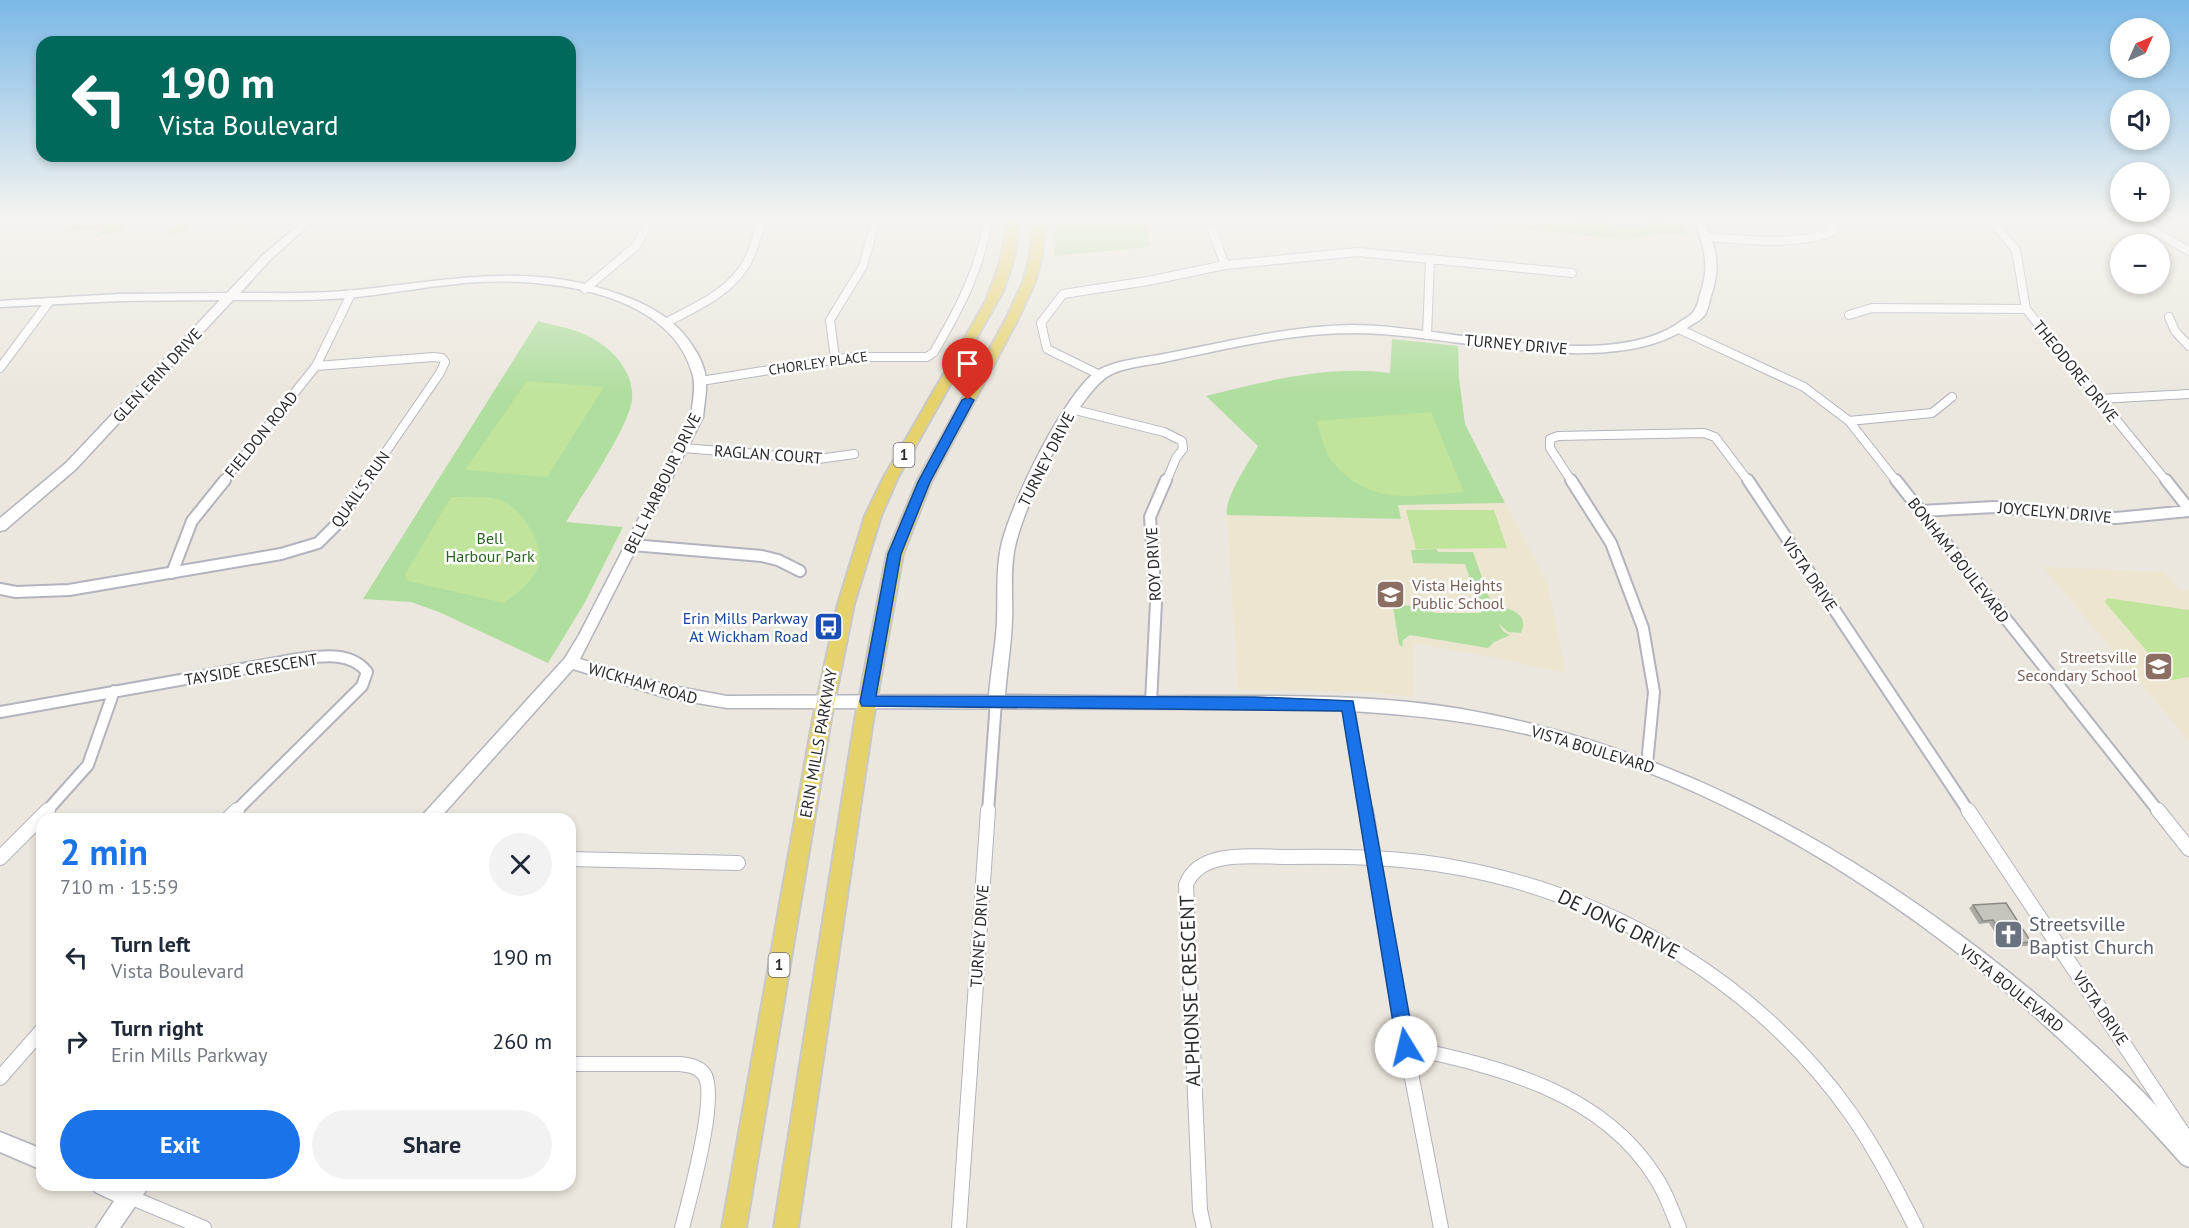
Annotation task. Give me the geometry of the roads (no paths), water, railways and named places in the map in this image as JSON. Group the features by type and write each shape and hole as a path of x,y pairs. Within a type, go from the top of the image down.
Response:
{"main road":[{"name":"ERIN MILLS PARKWAY","path":"734,1228 825,702 846,604 873,516 891,477 992,301 1002,277"},
{"name":"1","path":"786,1228 867,702 895,554 924,482 1012,319 1030,277"}],"street":[{"name":"GLEN ERIN DRIVE","path":"0,526 71,466 248,277"},
{"path":"585,289 599,277"},
{"path":"667,322 705,303 736,277"},
{"path":"835,358 830,320 856,277"},
{"name":"CHORLEY PLACE","path":"701,381 835,358 875,356 915,359 927,357 934,352 975,277"},
{"path":"1100,375 1047,349 1041,323 1063,294 1166,277"},
{"path":"1427,335 1429,277"},
{"name":"TURNEY DRIVE","path":"959,1228 996,701 1004,626 1004,581 1009,542 1018,516 1071,409 1100,375 1147,362 1257,338 1352,329 1561,350 1603,350 1636,345 1681,330 1703,310 1712,290 1712,277"},
{"name":"THEODORE DRIVE","path":"2021,277 2026,309 2189,510"},
{"name":"BELL HARBOUR DRIVE","path":"0,304 135,297 351,294 499,278 547,281 632,302 667,322 690,346 696,358 701,381 697,417 570,662 435,813"},
{"name":"FIELDON ROAD","path":"172,573 192,521 316,366 351,294"},
{"path":"0,369 49,302"},
{"path":"1849,315 1872,308 2026,309"},
{"path":"2169,317 2175,331 2189,345"},
{"name":"BONHAM BOULEVARD","path":"1681,330 1804,387 1849,421 2189,849"},
{"name":"QUAIL'S RUN","path":"0,590 16,592 69,590 281,554 318,543 335,526 440,374 445,362 442,358 434,357 316,366"},
{"path":"2099,399 2189,394"},
{"path":"1849,421 1932,413 1952,397"},
{"name":"ROY DRIVE","path":"1071,409 1164,432 1182,441 1184,449 1176,458 1150,517 1156,602 1151,703"},
{"name":"VISTA DRIVE","path":"1647,764 1654,692 1643,628 1611,543 1550,448 1550,439 1558,436 1704,433 1715,437 1738,466 2189,1142"},
{"name":"RAGLAN COURT","path":"682,448 819,459 854,454"},
{"name":"JOYCELYN DRIVE","path":"1921,511 1994,507 2116,518 2189,510"},
{"path":"632,545 762,556 778,560 800,571"},
{"name":"TAYSIDE CRESCENT","path":"0,712 321,657 349,659 364,666 367,672 362,686 234,813"},
{"name":"WICKHAM ROAD","path":"570,662 697,700 867,702"},
{"path":"43,813 84,771 93,755 114,692"},
{"name":"VISTA BOULEVARD","path":"867,702 996,701 1348,705 1404,708 1504,723 1548,733 1647,764 1715,793 1808,841 1878,885 1964,948 2056,1022 2132,1094 2189,1157"},
{"path":"1348,705 1406,1047 1441,1228"},
{"path":"0,858 36,821"},
{"path":"576,859 738,863"},
{"name":"ALPHONSE CRESCENT","path":"1204,1228 1200,1210 1185,891 1188,877 1196,867 1205,861 1215,859 1376,860"},
{"name":"DE JONG DRIVE","path":"1376,860 1456,868 1515,880 1563,895 1654,937 1695,962 1769,1020 1807,1058 1866,1136 1916,1228"},
{"path":"0,1078 36,1037"},
{"path":"1406,1047 1488,1065 1527,1079 1572,1100 1628,1144 1654,1175 1670,1203 1679,1228"},
{"path":"576,1064 679,1064 701,1070 707,1078 709,1102 682,1228"},
{"path":"0,1142 36,1157"},
{"path":"107,1228 135,1191 204,1228"}],"place":[{"name":"Vista Heights Public School","path":"1391,594"},
{"name":"Erin Mills Parkway At Wickham Road","path":"829,627"},
{"name":"Streetsville Secondary School","path":"2158,666"},
{"name":"Streetsville Baptist Church","path":"2008,935"}],"park label":[{"name":"Bell Harbour Park","path":"490,547"}]}
